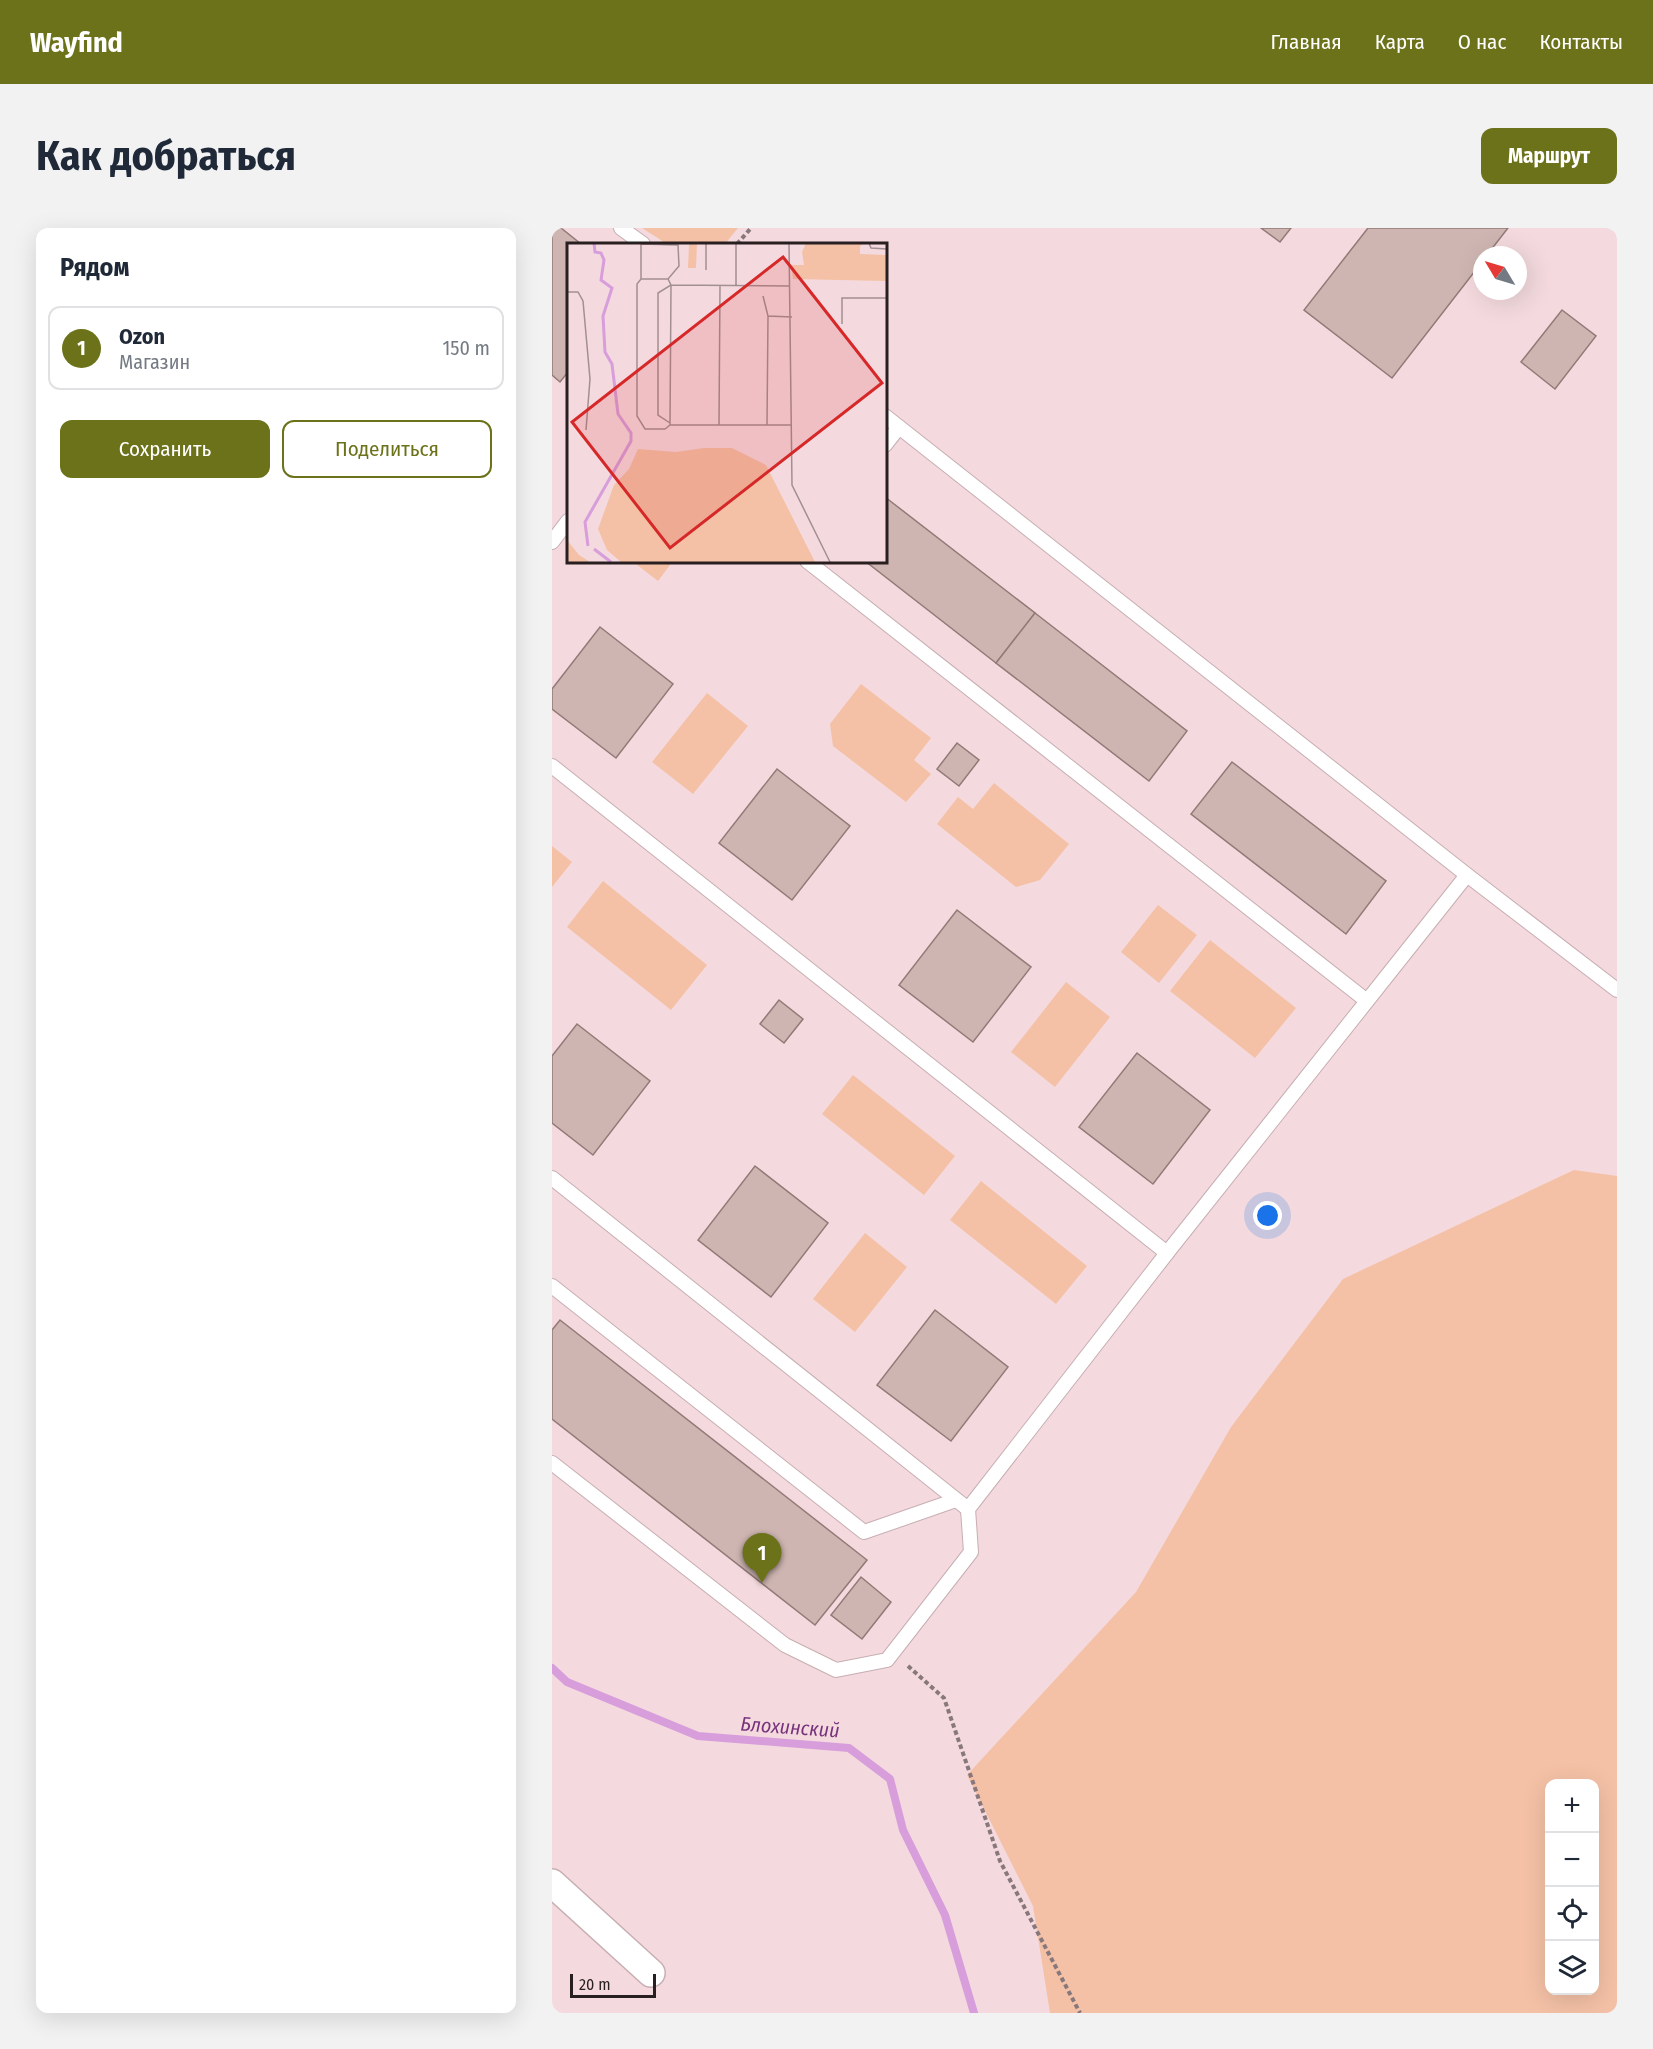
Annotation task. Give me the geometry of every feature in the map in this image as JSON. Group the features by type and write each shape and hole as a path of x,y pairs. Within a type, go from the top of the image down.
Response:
{"street":[{"path":"552,1882 651,1973"}],"lane":[{"path":"621,228 642,243"},
{"path":"886,417 1467,875 1617,990"},
{"path":"886,444 899,427"},
{"path":"552,542 567,522"},
{"path":"808,562 1368,1001"},
{"path":"552,766 1167,1253"},
{"path":"552,1463 785,1645 836,1670 887,1660 971,1552 968,1509 1167,1253 1467,875"},
{"path":"552,1178 968,1509"},
{"path":"552,1286 864,1532 956,1500"}],"path":[{"path":"738,243 751,228"},
{"path":"893,1653 944,1698 1000,1861 1080,2013"}],"shaded area":[{"path":"642,228 738,228 726,243 665,243"},
{"path":"633,562 672,562 658,581"},
{"path":"861,684 931,738 914,760 931,774 906,802 833,746 830,724"},
{"path":"707,693 748,726 693,794 652,762"},
{"path":"994,783 1069,844 1040,880 1016,887 937,824 958,797 973,809"},
{"path":"552,846 572,862 552,887"},
{"path":"603,881 707,965 671,1010 567,927"},
{"path":"1158,905 1197,935 1159,983 1121,952"},
{"path":"1210,940 1296,1008 1255,1058 1170,991"},
{"path":"1066,982 1110,1017 1055,1087 1011,1052"},
{"path":"853,1075 955,1156 924,1195 822,1114"},
{"path":"1574,1170 1617,1176 1617,2013 1050,2013 1033,1906 967,1775 1136,1592 1231,1427 1343,1279"},
{"path":"981,1181 1087,1266 1056,1304 950,1220"},
{"path":"865,1233 907,1267 855,1332 813,1299"}],"building":[{"path":"552,228 561,228 580,243 567,243 567,373 560,382 552,375"},
{"path":"1261,228 1291,228 1280,242"},
{"path":"1368,228 1508,228 1494,246 1473,246 1473,274 1392,378 1304,310"},
{"path":"1562,310 1596,336 1555,389 1521,362"},
{"path":"886,498 1035,613 996,663 866,562 886,562"},
{"path":"1035,613 1187,731 1149,781 996,663"},
{"path":"600,627 673,684 616,758 552,709 552,689"},
{"path":"957,743 979,760 959,786 937,769"},
{"path":"1232,762 1386,881 1346,934 1191,814"},
{"path":"777,769 850,826 792,900 719,843"},
{"path":"957,910 1031,967 973,1042 899,985"},
{"path":"779,1000 803,1019 784,1043 760,1024"},
{"path":"577,1024 650,1081 593,1155 552,1123 552,1056"},
{"path":"1137,1053 1210,1110 1153,1184 1079,1127"},
{"path":"755,1166 828,1223 771,1297 698,1240"},
{"path":"935,1310 1008,1367 951,1441 877,1385"},
{"path":"560,1320 867,1560 815,1625 552,1419 552,1330"},
{"path":"861,1577 891,1602 862,1639 831,1615"}],"waterway":[{"name":"Блохинский","path":"552,1668 567,1682 698,1736 849,1748 890,1779 903,1830 945,1915 974,2013"}],"place":[{"name":"Ozon","path":"762,1583"}]}
